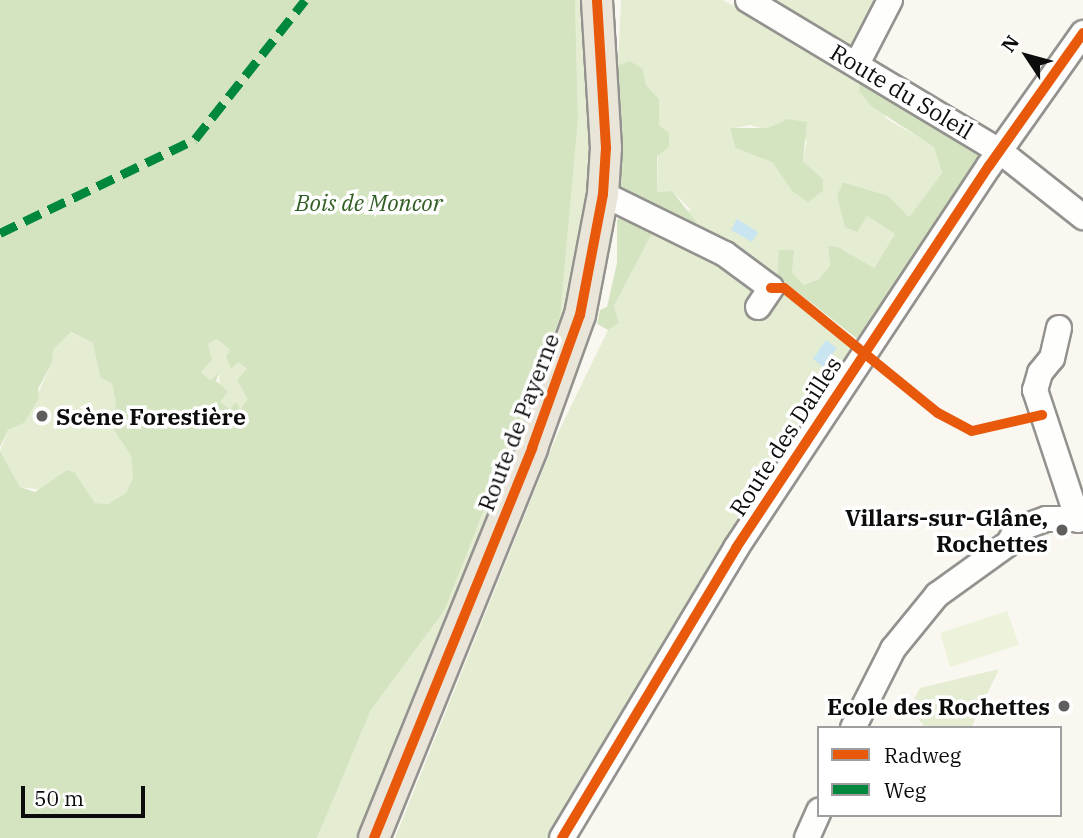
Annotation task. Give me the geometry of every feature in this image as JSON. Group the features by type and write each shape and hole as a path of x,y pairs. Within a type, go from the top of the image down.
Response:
{"main road":[{"name":"Route de Payerne","path":"374,838 565,363 593,258 603,194 605,94 597,0"}],"street":[{"name":"Route du Soleil","path":"748,0 1001,152 1083,217"},
{"path":"857,64 890,0"},
{"name":"Route des Dailles","path":"562,838 729,559 1083,33"},
{"path":"603,194 725,254 771,288 758,307"},
{"path":"854,726 882,668 918,615 957,577 1009,543 1024,543 1078,520 1035,390 1040,373 1052,358 1059,328"},
{"path":"807,838 817,816"}],"green space":[{"name":"Bois de Moncor","path":"0,0 575,0 578,117 560,317 444,611 371,710 317,838 0,838 0,451 20,487 35,492 67,470 75,473 95,503 108,504 126,493 133,478 131,456 112,427 116,402 112,384 100,377 93,343 71,332 53,350 52,363 38,389 39,398 24,423 8,430 0,447","holes":["217,339 230,350 226,356 231,369 238,362 247,369 237,380 248,399 240,409 236,402 230,409 220,402 228,392 216,381 219,373 210,380 201,372 212,360 208,344"]},
{"path":"575,0 587,0 594,96 591,190 560,341 360,838 317,838 371,710 444,611 578,117"},
{"path":"621,0 723,0 861,79 887,119 934,146 942,173 909,217 889,196 844,182 837,196 844,212 867,216 895,234 873,269 846,251 828,247 830,266 819,279 802,285 792,272 777,276 787,287 783,292 857,347 676,623 550,838 395,838 557,435 608,330 619,323 614,306 651,234 646,222 691,210 672,191 657,192 659,99 646,85 643,69 630,61 618,65","holes":["750,125 807,140 803,161 823,179 823,191 792,191 772,162 735,148 730,129"]},
{"path":"771,0 880,0 856,48"},
{"path":"630,61 643,69 646,85 659,99 659,125 669,133 669,147 657,156 657,192 672,191 697,223 689,226 646,222 652,233 614,306 619,323 608,330 597,324 600,310 607,307 617,263 617,220 635,205 619,187 618,65"},
{"path":"861,79 982,155 860,341 777,276 779,250 794,250 792,272 803,285 819,279 830,266 828,246 838,247 874,268 895,234 867,216 857,232 845,227 837,196 843,182 889,196 909,217 942,173 934,147 871,106 859,91"},
{"path":"788,119 807,122 803,161 823,179 823,191 808,202 792,191 772,162 735,148 730,128 768,128"},
{"path":"70,332 93,343 100,377 112,384 116,402 112,427 131,456 133,478 127,493 108,504 95,503 75,473 44,490 20,487 0,451 8,430 24,423 52,363 53,350"},
{"path":"217,338 230,350 231,368 238,362 247,369 243,377 249,399 239,409 230,410 220,402 219,374 210,380 201,372 208,344"},
{"path":"1007,611 1019,645 950,667 940,633"},
{"path":"999,669 972,726 924,726 909,708 920,688"}],"water":[{"path":"737,219 758,232 752,242 731,230"},
{"path":"826,340 837,348 823,367 813,359"}],"marked path":[{"path":"0,233 195,139 305,0"}],"cycle path":[{"path":"374,838 532,448 580,315 603,194 606,148 597,0"},
{"path":"562,838 736,548 989,166 1083,33"},
{"path":"771,288 784,288 938,413 972,431 1042,415"}],"place":[{"name":"Scène Forestière","path":"42,416"},
{"name":"Villars-sur-Glâne, Rochettes","path":"1062,530"},
{"name":"Ecole des Rochettes","path":"1064,706"}]}
